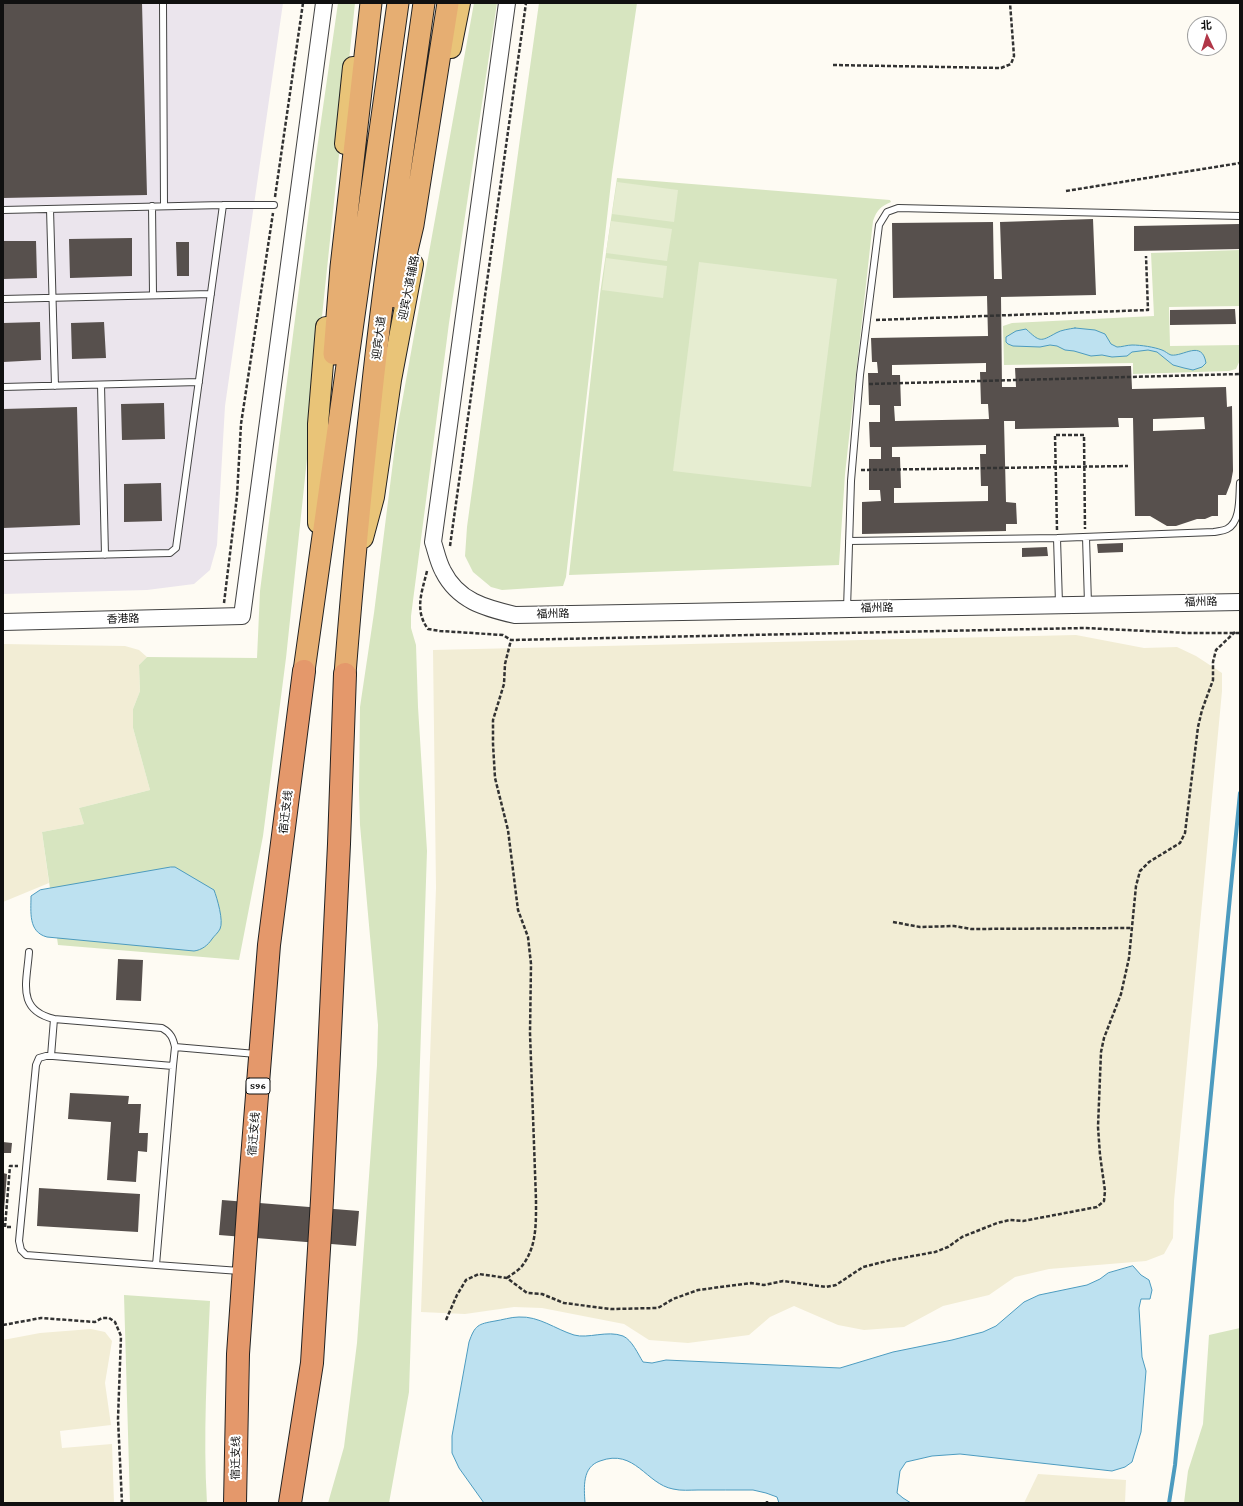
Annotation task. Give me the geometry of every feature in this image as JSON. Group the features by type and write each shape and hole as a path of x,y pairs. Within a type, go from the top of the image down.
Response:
{"highway":[{"path":"318,563 341,267 371,3"},
{"path":"304,672 318,563 398,3"},
{"name":"迎宾大道","path":"345,674 353,572 370,409 400,168 424,3"},
{"path":"370,409 413,225 448,3"},
{"name":"宿迁支线","path":"235,1503 238,1354 269,945 304,672"},
{"path":"290,1503 312,1363 322,1200 339,844 345,674"}],"main road":[{"path":"318,563 319,416 327,305 361,3"},
{"name":"迎宾大道辅路","path":"353,572 374,496 391,380 436,146 454,28 460,3"}],"street":[{"name":"香港路","path":"3,622 242,616 324,3"},
{"name":"福州路","path":"507,3 433,542 442,570 450,584 466,598 486,608 515,615 1240,602"}],"lane":[{"path":"163,3 164,206"},
{"path":"3,557 170,553 176,548 223,205"},
{"path":"3,210 152,206 274,205"},
{"path":"152,206 153,294"},
{"path":"847,609 852,470 859,384 879,225 887,212 898,208 1240,216"},
{"path":"50,209 55,386"},
{"path":"3,299 153,294 211,294"},
{"path":"3,388 199,382"},
{"path":"101,385 105,555"},
{"path":"849,541 1057,538 1214,532 1227,529 1236,518 1240,483"},
{"path":"1086,537 1088,604"},
{"path":"1057,538 1060,605"},
{"path":"29,952 26,996 32,1008 44,1017 162,1028 169,1032 173,1038 175,1047 156,1265"},
{"path":"51,1056 54,1019"},
{"path":"175,1047 260,1054"},
{"path":"173,1066 51,1056 40,1058 36,1065 20,1228 19,1241 21,1250 26,1255 244,1272"}],"path":[{"path":"222,616 237,496 241,424 303,3"},
{"path":"450,548 526,3"},
{"path":"833,65 1001,68 1011,64 1014,56 1010,3"},
{"path":"1066,190 1240,163"},
{"path":"867,320 1148,310 1146,256"},
{"path":"859,384 1240,374"},
{"path":"1057,538 1055,435 1084,435 1086,537"},
{"path":"852,470 1128,466"},
{"path":"427,570 419,606 422,621 428,629 440,632 503,635 511,640 1084,628 1188,633 1240,633"},
{"path":"446,1320 457,1295 466,1280 479,1274 508,1278 527,1293 542,1294 564,1303 611,1309 658,1308 673,1299 698,1290 751,1282 764,1285 783,1281 826,1287 836,1285 863,1267 935,1252 948,1247 962,1237 997,1223 1010,1220 1023,1221 1097,1207 1104,1202 1105,1191 1098,1126 1101,1052 1104,1038 1121,994 1128,958 1136,886 1140,872 1149,862 1180,844 1185,833 1198,727 1202,710 1213,680 1213,662 1216,650 1235,632"},
{"path":"508,1278 521,1267 531,1252 536,1228 530,1033 531,964 528,937 518,910 508,830 495,778 493,744 493,720 504,684 505,664 511,640"},
{"path":"893,922 920,927 935,928 954,926 971,929 1132,928"},
{"path":"20,1228 5,1226 10,1166 26,1167"},
{"path":"3,1325 41,1318 95,1322 102,1318 109,1318 115,1322 121,1336 118,1419 122,1503"}],"shaded area":[{"path":"3,3 283,3 225,406 217,545 210,570 194,584 147,590 3,594"},
{"path":"1076,635 1144,648 1177,647 1196,656 1222,673 1222,691 1174,1201 1173,1238 1164,1254 1146,1261 1049,1269 1015,1277 989,1295 943,1306 904,1327 864,1330 838,1325 794,1306 770,1317 749,1335 688,1343 649,1340 624,1324 542,1308 514,1307 465,1314 421,1312 436,888 433,650"},
{"path":"3,644 125,646 139,650 147,657 139,665 140,691 133,709 133,728 150,790 79,808 84,824 42,832 49,883 3,902"},
{"path":"91,1329 105,1332 112,1341 105,1383 111,1425 60,1431 62,1448 112,1444 114,1503 3,1503 3,1340 40,1333"},
{"path":"1038,1474 1126,1480 1125,1503 1024,1503"}],"green space":[{"path":"338,3 355,3 286,658 263,836 239,960 58,945 42,832 84,824 79,808 150,790 133,728 133,709 140,691 139,665 147,657 257,658 260,591 316,156"},
{"path":"474,3 497,3 449,323 411,616 411,628 416,645 418,707 427,851 409,1392 389,1503 328,1503 344,1447 357,1343 377,1065 378,1025 360,825 360,707 374,613 397,430"},
{"path":"539,3 637,3 612,174 566,577 563,586 502,590 491,587 473,572 465,556 467,527"},
{"path":"617,178 890,200 891,202 878,211 873,221 845,474 839,565 569,575 600,294"},
{"path":"617,182 678,190 674,222 612,214"},
{"path":"611,221 672,229 667,261 606,253"},
{"path":"1240,250 1240,306 1169,307 1170,346 1240,345 1240,360 1236,369 1229,371 1133,374 1133,363 1004,365 1003,326 1012,323 1154,316 1151,253"},
{"path":"606,258 667,266 663,298 602,290"},
{"path":"699,262 837,279 811,487 673,471"},
{"path":"124,1295 210,1301 205,1427 207,1503 130,1503"},
{"path":"1240,1328 1240,1503 1184,1503 1188,1471 1203,1424 1209,1335"}],"water":[{"path":"1075,328 1095,330 1105,334 1111,344 1117,347 1132,345 1147,346 1162,350 1171,355 1196,350 1201,352 1206,363 1202,367 1193,370 1173,365 1157,352 1148,350 1132,352 1127,356 1091,356 1065,350 1057,346 1013,346 1006,342 1006,337 1016,331 1026,329 1037,338 1043,339 1060,331"},
{"path":"175,867 214,890 221,915 221,925 218,932 209,943 200,950 194,951 47,937 36,931 31,915 31,896 40,890"},
{"path":"1133,1266 1141,1275 1149,1280 1152,1290 1150,1299 1141,1299 1139,1308 1142,1357 1146,1371 1141,1432 1132,1462 1125,1467 1112,1471 960,1454 932,1456 906,1462 900,1471 897,1493 911,1503 779,1503 777,1497 753,1490 673,1489 655,1481 640,1468 631,1463 622,1459 612,1458 594,1464 587,1473 584,1491 585,1503 484,1503 459,1468 452,1453 452,1436 469,1342 475,1329 481,1324 513,1317 526,1317 579,1336 617,1334 623,1336 629,1341 643,1362 652,1363 666,1360 840,1368 893,1352 983,1332 996,1326 1024,1302 1039,1295 1087,1285 1100,1279 1108,1273"}],"building":[{"path":"3,3 142,3 147,195 3,198"},
{"path":"1093,219 1096,295 1001,297 1002,387 1016,387 1015,368 1131,366 1132,389 1226,387 1227,407 1232,406 1233,471 1226,495 1218,495 1218,516 1197,519 1176,526 1167,526 1150,516 1135,516 1133,418 1118,418 1119,427 1015,429 1015,421 1004,421 1006,502 1016,503 1017,524 1006,524 1006,531 862,534 862,502 881,501 880,490 869,490 869,459 881,459 881,447 870,447 869,422 880,422 880,405 869,405 868,373 878,373 877,362 872,362 871,338 988,336 987,296 893,298 892,223 993,222 994,279 1002,279 1000,222","holes":["986,363 986,372 980,372 981,404 988,404 989,419 895,421 894,406 901,406 900,375 892,375 892,365","1204,417 1205,429 1153,431 1153,419","986,445 986,454 980,454 981,486 988,486 988,501 894,503 894,488 901,488 900,457 892,457 892,447"]},
{"path":"1240,224 1240,249 1134,251 1134,226"},
{"path":"132,238 132,276 70,278 69,239"},
{"path":"3,241 36,241 37,278 3,279"},
{"path":"176,242 189,242 189,276 177,276"},
{"path":"1235,309 1236,324 1170,325 1170,310"},
{"path":"40,322 41,360 3,362 3,323"},
{"path":"104,322 106,358 72,359 71,323"},
{"path":"164,403 165,439 122,440 121,404"},
{"path":"77,407 80,525 3,528 3,409"},
{"path":"161,483 162,521 124,522 124,484"},
{"path":"1123,543 1123,552 1098,553 1097,544"},
{"path":"1047,547 1048,556 1022,557 1022,548"},
{"path":"118,959 143,960 141,1001 116,1000"},
{"path":"70,1093 129,1096 128,1104 141,1104 139,1133 148,1133 147,1152 138,1151 136,1182 107,1180 111,1122 68,1119"},
{"path":"3,1142 12,1143 11,1153 3,1153"},
{"path":"3,1173 7,1174 4,1210 3,1210"},
{"path":"39,1188 140,1194 138,1232 37,1226"},
{"path":"222,1200 359,1211 356,1246 219,1235"}],"waterway":[{"path":"1169,1503 1175,1465 1240,793"}]}
